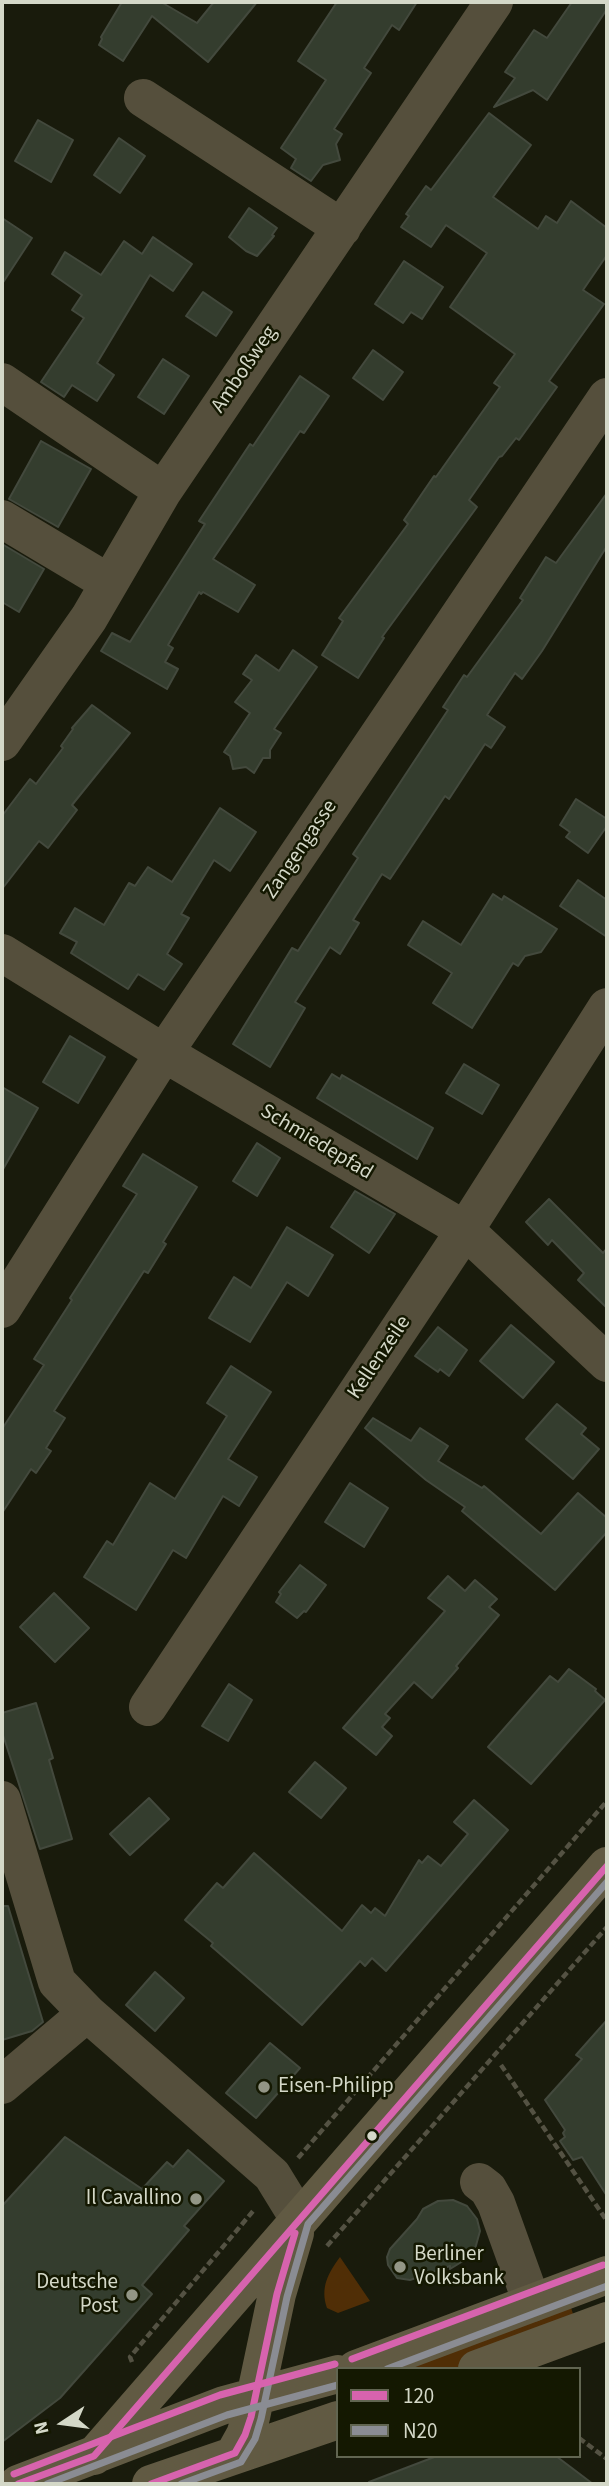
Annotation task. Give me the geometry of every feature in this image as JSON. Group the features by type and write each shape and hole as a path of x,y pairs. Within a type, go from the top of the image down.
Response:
{"main road":[{"path":"94,2456 607,1866"},
{"path":"235,2453 245,2435 257,2395 277,2294 299,2219"},
{"path":"361,2367 607,2275"},
{"path":"482,2367 607,2321"},
{"path":"18,2484 257,2395 336,2375"},
{"path":"151,2484 235,2453 336,2421"}],"street":[{"name":"Amboßweg","path":"2,742 89,618 163,491 494,2"},
{"path":"143,98 342,228"},
{"path":"2,382 163,491"},
{"name":"Zangengasse","path":"2,1309 164,1053 607,397"},
{"path":"2,519 109,583"},
{"name":"Schmiedepfad","path":"2,953 164,1053 465,1230 607,1363"},
{"name":"Kellenzeile","path":"148,1707 465,1230 607,1007"},
{"path":"2,1800 57,1982 87,2013 272,2175 299,2219"},
{"path":"2,2085 87,2013"},
{"path":"479,2182 488,2189 496,2203 532,2304"}],"path":[{"path":"132,2366 130,2357 607,1801"},
{"path":"324,2250 607,1927"},
{"path":"501,2065 607,2221"},
{"path":"581,2440 607,2459"}],"shaded area":[{"path":"340,2257 370,2301 338,2313 327,2308 324,2294 329,2275"},
{"path":"570,2304 576,2324 462,2367 401,2367"}],"building":[{"path":"122,2 161,2 197,23 214,2 257,2 208,62 152,16 123,61 99,45"},
{"path":"337,2 417,2 399,30 392,25 364,68 371,73 334,129 342,134 336,144 340,160 323,165 311,181 291,168 296,159 281,148 326,80 298,61"},
{"path":"572,2 607,2 607,9 547,100 533,90 494,107 515,78 505,72 534,30 547,38"},
{"path":"489,113 531,145 493,197 538,229 546,216 557,223 571,201 607,228 607,255 583,290 604,304 549,381 557,387 519,440 516,438 499,457 469,500 477,507 382,637 384,638 358,678 322,655 343,621 339,618 408,524 404,520 434,476 436,477 500,387 494,383 515,354 450,307 487,253 446,225 431,247 401,227 409,216 406,214 426,186 431,190"},
{"path":"38,120 73,140 51,182 15,161"},
{"path":"119,138 145,156 120,193 94,175"},
{"path":"249,208 277,228 272,235 274,236 257,256 229,237"},
{"path":"2,218 32,238 2,284"},
{"path":"153,237 192,264 173,291 150,275 97,363 114,375 97,401 72,385 64,397 41,382 84,318 72,310 82,295 52,274 65,252 101,275 124,241 142,254"},
{"path":"404,261 443,287 422,319 411,312 403,323 375,304"},
{"path":"203,292 232,312 216,336 186,316"},
{"path":"373,350 403,372 383,400 353,378"},
{"path":"163,359 189,376 164,414 138,397"},
{"path":"300,376 329,396 304,433 300,431 213,559 255,585 238,612 199,592 168,645 173,648 165,662 178,669 167,689 101,651 112,633 130,642 205,524 199,521 250,444 253,446"},
{"path":"41,441 91,469 58,527 9,499"},
{"path":"607,493 607,546 542,651 522,679 515,673 487,715 505,727 491,748 485,744 449,799 445,796 390,879 382,874 353,920 359,923 340,954 330,947 295,1002 305,1008 270,1067 233,1044 292,948 298,951 358,858 353,854 448,710 443,707 464,675 467,677 523,600 520,598 546,557 556,563"},
{"path":"2,544 44,569 19,612 2,602"},
{"path":"293,650 317,667 274,729 281,733 270,750 270,758 263,758 254,773 246,767 233,769 230,756 224,752 250,713 235,702 252,680 243,674 256,655 279,671"},
{"path":"92,705 130,733 72,805 77,810 48,848 39,841 2,889 2,816 30,779 36,784 63,748 61,746 72,728"},
{"path":"576,799 607,819 607,826 588,853 566,837 570,832 560,825"},
{"path":"220,808 256,832 230,871 214,860 181,914 189,918 167,954 182,964 164,990 138,974 128,989 71,953 77,942 60,933 75,908 104,925 129,883 135,886 148,867 172,882"},
{"path":"578,880 607,900 607,937 560,906"},
{"path":"493,894 502,900 504,896 557,929 541,952 525,956 518,966 513,963 472,1028 433,1003 452,973 408,945 423,921 461,945"},
{"path":"70,1036 105,1057 78,1103 43,1082"},
{"path":"464,1064 499,1085 482,1114 446,1093"},
{"path":"332,1074 340,1079 342,1075 433,1128 417,1159 317,1098"},
{"path":"2,1087 38,1108 2,1171"},
{"path":"257,1143 280,1158 257,1196 233,1181"},
{"path":"143,1154 197,1187 163,1242 166,1244 148,1273 144,1271 54,1411 65,1418 46,1448 51,1451 36,1473 31,1469 2,1513 2,1429 44,1365 34,1359 137,1194 123,1186"},
{"path":"355,1191 395,1214 369,1253 331,1227"},
{"path":"549,1199 603,1253 607,1248 607,1308 578,1280 584,1273 552,1240 548,1245 526,1222"},
{"path":"287,1227 333,1255 308,1296 287,1282 250,1342 209,1318 234,1277 251,1288"},
{"path":"511,1325 554,1362 523,1398 480,1361"},
{"path":"438,1327 467,1350 449,1376 440,1369 438,1372 415,1356"},
{"path":"231,1366 271,1392 228,1459 257,1477 239,1506 223,1496 186,1558 173,1550 136,1610 84,1577 107,1541 113,1545 150,1483 175,1499 227,1416 207,1403"},
{"path":"557,1404 586,1428 581,1434 599,1449 573,1479 526,1439"},
{"path":"373,1418 411,1441 420,1428 448,1446 438,1461 482,1488 484,1486 541,1534 578,1493 607,1518 607,1532 555,1590 462,1511 465,1507 426,1480 365,1428"},
{"path":"350,1483 388,1508 364,1547 325,1522"},
{"path":"300,1565 326,1585 306,1612 297,1618 276,1602 281,1594 279,1592"},
{"path":"448,1576 465,1591 475,1580 497,1599 489,1607 499,1615 432,1698 414,1682 385,1714 390,1718 382,1727 392,1736 376,1755 343,1728 445,1611 428,1598"},
{"path":"54,1593 89,1628 55,1662 20,1627"},
{"path":"569,1669 596,1689 605,1700 531,1784 488,1747 550,1676 558,1682"},
{"path":"229,1684 252,1700 228,1741 202,1726"},
{"path":"36,1703 53,1758 49,1760 72,1839 40,1849 2,1732 2,1713"},
{"path":"315,1762 346,1788 321,1818 289,1792"},
{"path":"149,1798 169,1819 130,1855 110,1834"},
{"path":"474,1800 508,1830 386,1971 372,1958 365,1966 360,1961 302,2025 185,1920 217,1883 223,1888 254,1853 342,1931 362,1905 371,1913 375,1908 385,1916 419,1860 422,1863 428,1856 441,1866 468,1834 454,1822"},
{"path":"2,1906 8,1906 43,2022 32,2031 2,2040"},
{"path":"155,1972 184,1998 155,2031 126,2005"},
{"path":"607,2020 607,2196 582,2157 573,2160 560,2141 565,2137 565,2130 545,2100 582,2059 576,2055"},
{"path":"270,2043 300,2068 256,2118 226,2093"},
{"path":"65,2137 142,2189 167,2162 173,2167 188,2150 224,2181 184,2226 189,2230 142,2285 152,2294 60,2398 2,2442 2,2206"},
{"path":"453,2200 467,2206 477,2219 480,2231 475,2249 468,2258 450,2269 450,2266 410,2280 397,2278 388,2265 390,2249 423,2209 438,2201"},
{"path":"432,2458 559,2458 593,2484 369,2484"}],"transit line":[{"name":"120","path":"18,2484 94,2456 607,1866"},
{"name":"N20","path":"181,2484 241,2462 255,2439 287,2297 308,2224 607,1882"},
{"name":"120","path":"151,2484 235,2453 251,2417 277,2294 295,2233"},
{"path":"352,2359 603,2265"},
{"name":"N20","path":"392,2367 607,2286"},
{"path":"14,2474 220,2395 335,2364"},
{"name":"N20","path":"47,2484 227,2415 336,2386"}],"place":[{"name":"Eisen-Philipp","path":"264,2087"},
{"name":"Il Cavallino","path":"196,2199"},
{"name":"Berliner Volksbank","path":"400,2267"},
{"name":"Deutsche Post","path":"132,2295"}]}
